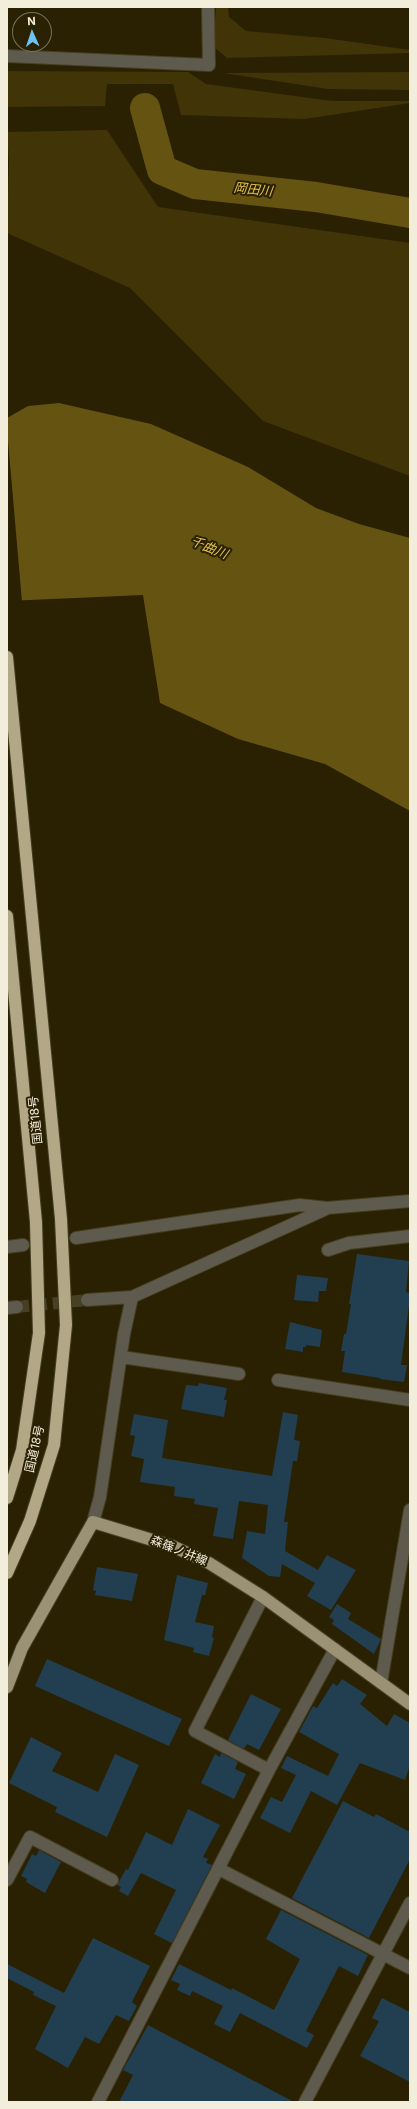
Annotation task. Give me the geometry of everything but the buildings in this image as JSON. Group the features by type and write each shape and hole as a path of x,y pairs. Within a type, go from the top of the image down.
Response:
{"highway":[{"name":"国道18号","path":"7,657 61,1219 66,1325 54,1445 30,1521 7,1573"},
{"name":"国道18号","path":"7,916 36,1222 39,1333 22,1450 7,1498"}],"main road":[{"name":"森篠ノ井線","path":"93,1522 172,1546 209,1563 263,1597 410,1704"},
{"path":"7,1687 22,1648 93,1522"}],"street":[{"path":"7,56 209,65 208,7"},
{"path":"76,1238 300,1205 328,1208 410,1201"},
{"path":"86,1300 132,1298 328,1208"},
{"path":"328,1250 349,1242 410,1236"},
{"path":"7,1247 22,1245"},
{"path":"93,1522 103,1479 121,1357 132,1298"},
{"path":"121,1357 239,1374"},
{"path":"278,1380 410,1400"},
{"path":"381,1683 410,1510"},
{"path":"263,1597 195,1731 269,1770"},
{"path":"98,2102 269,1770 335,1649"},
{"path":"7,1880 30,1837 112,1880"},
{"path":"219,1869 410,1968"},
{"path":"306,2102 410,1903"}],"shaded area":[{"path":"216,7 228,7 229,17 246,31 325,38 410,50 410,53 227,58 213,46"},
{"path":"7,71 188,72 206,84 332,101 410,101 410,103 305,119 181,115 173,84 107,84 105,106 7,107"},
{"path":"410,72 410,90 328,89 223,73"},
{"path":"107,130 158,207 410,243 410,476 263,421 130,288 7,233 9,163 7,132"}],"water":[{"name":"千曲川","path":"59,403 151,424 248,467 316,508 359,524 410,538 410,811 325,764 238,739 160,703 143,595 7,601 7,418 28,406"}],"pier":[{"path":"7,429 22,602 7,603"}],"waterway":[{"name":"岡田川","path":"145,108 162,170 195,184 316,197 410,213"}],"tunnel":[{"path":"17,1307 87,1300"}]}
